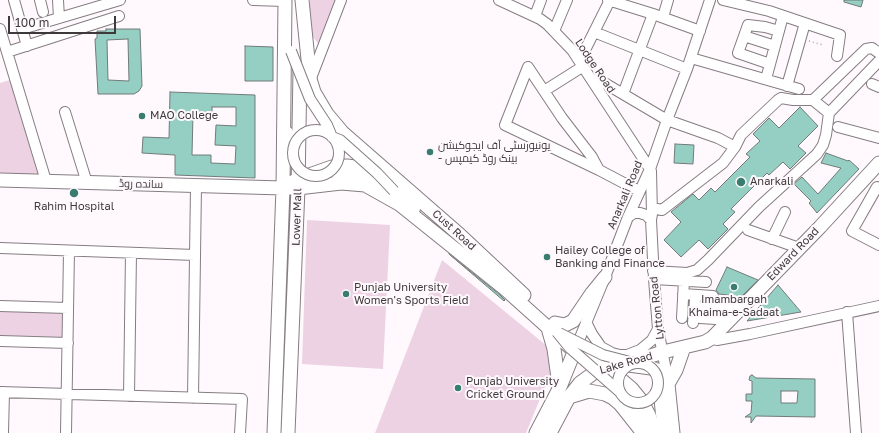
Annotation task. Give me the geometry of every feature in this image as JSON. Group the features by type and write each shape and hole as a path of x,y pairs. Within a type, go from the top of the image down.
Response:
{"main road":[{"name":"Lower Mall","path":"274,433 283,188 285,0"},
{"name":"Lower Mall","path":"288,433 298,183 301,0"},
{"name":"Cust Road","path":"301,0 310,79 314,92 327,114 343,133 461,236 576,348 618,377 636,395 649,415 655,433"},
{"name":"Edward Road","path":"708,340 731,320 879,163"},
{"path":"283,188 298,183 332,167 347,166 387,172"},
{"name":"ساندہ روڈ","path":"0,180 283,188"},
{"name":"Cust Road","path":"298,183 341,183 365,185 399,204 553,327"},
{"path":"560,387 554,349 553,327 566,325 573,321 605,277"},
{"name":"Lake Road","path":"550,433 569,397 587,376 604,368 629,364 663,352 708,340"},
{"path":"673,433 670,404 663,385 676,370 684,347"},
{"name":"Cust Road","path":"576,348 600,358 657,370 665,377 663,385"},
{"path":"536,433 560,387 576,348"},
{"path":"569,397 589,391 605,394 620,404 643,433"}],"street":[{"path":"14,0 27,46"},
{"path":"40,0 44,12"},
{"path":"58,0 59,18"},
{"path":"22,29 59,18 88,4 124,0"},
{"path":"253,0 285,0"},
{"path":"290,0 291,51 288,137 294,162 304,173 311,176 346,172 360,175 394,191"},
{"path":"299,110 340,0"},
{"path":"534,16 542,0"},
{"path":"554,31 567,0"},
{"path":"577,58 585,50 609,0 658,15 700,31"},
{"path":"623,94 640,51 658,15 668,0"},
{"name":"Anarkali Road","path":"576,348 628,217 650,169 691,58 710,0"},
{"path":"723,0 769,11 840,35 837,56"},
{"name":"Lodge Road","path":"504,1 547,24 572,50 582,68 591,79 650,169"},
{"path":"7,52 120,16"},
{"path":"766,79 783,16"},
{"path":"787,86 805,23"},
{"path":"770,64 738,53 748,26 765,27 779,31"},
{"path":"0,29 46,181"},
{"path":"594,32 687,69"},
{"path":"744,36 775,46"},
{"path":"813,100 866,49 872,48 879,53"},
{"path":"291,51 310,99 327,125 339,150 336,164 325,174"},
{"path":"691,58 787,86 799,88"},
{"path":"654,275 688,273 696,270 708,260 759,207 817,154 823,145 826,135 829,113 879,60"},
{"path":"598,170 592,157 562,118 528,67 505,125 639,191"},
{"path":"544,91 582,68"},
{"path":"591,79 601,81 667,120 718,138 735,147"},
{"path":"652,208 662,210 722,163 735,147 741,135 778,100 785,98 813,100 829,113"},
{"path":"65,112 87,183"},
{"path":"838,127 879,138"},
{"path":"292,155 295,141 306,132 320,130 327,132 332,137 340,140 377,173 394,191 553,327 570,348 628,400 641,417 650,433"},
{"name":"Lytton Road","path":"650,169 654,275 658,329 663,352 663,433"},
{"path":"193,398 196,186"},
{"path":"877,187 852,231 879,245"},
{"path":"772,239 785,212"},
{"path":"628,217 634,213 640,213 646,215 651,220"},
{"path":"748,230 800,248"},
{"path":"0,248 195,255"},
{"path":"66,433 69,250"},
{"path":"130,396 131,253"},
{"path":"654,275 706,282"},
{"path":"682,318 684,280"},
{"path":"683,294 713,296"},
{"path":"695,294 697,320 731,320"},
{"path":"0,306 68,308"},
{"path":"708,340 750,334 879,306"},
{"path":"698,307 740,309"},
{"path":"847,312 856,433"},
{"path":"586,322 601,347 612,353 620,355 627,355 640,350 652,340 658,329"},
{"path":"553,327 603,355 629,364 620,374 618,380 620,392"},
{"path":"0,341 68,343"},
{"path":"628,400 641,403 647,401 663,385"},
{"path":"3,433 2,392 242,399 240,433"}],"shaded area":[{"path":"310,0 336,0 320,46 310,33"},
{"path":"13,79 45,181 0,180 0,83"},
{"name":"Punjab University Women's Sports Field","path":"307,220 390,225 383,369 302,364"},
{"path":"442,260 558,355 526,433 375,433"},
{"path":"0,306 68,308 68,343 0,341"}],"building":[{"path":"844,0 863,0 861,7 844,2"},
{"path":"106,29 140,29 142,86 139,91 134,94 98,94 95,39 97,38 97,31 106,31","holes":["128,39 129,81 108,80 107,40"]},
{"path":"245,46 273,47 273,81 245,81"},
{"path":"170,92 255,95 255,178 175,175 175,155 142,153 143,137 169,138","holes":["212,107 236,107 236,126 216,125 215,145 236,146 235,164 211,163 211,155 192,155 193,114 212,115"]},
{"name":"Anarkali","path":"800,107 818,126 798,146 806,153 790,169 783,162 769,175 767,173 731,209 735,212 723,224 728,229 708,249 699,240 681,257 664,240 681,222 671,212 693,194 699,200 711,188 715,192 750,157 746,154 760,141 753,134 769,118 779,128"},
{"path":"675,144 694,145 693,164 674,163"},
{"path":"826,153 848,161 849,160 859,169 817,213 809,203 811,201 794,184 802,177 818,194 841,168 821,163"},
{"path":"449,254 500,295 505,300 504,301"},
{"name":"Imambargah Khaima-e-Sadaat","path":"727,267 758,280 736,302 734,302 735,296 719,294 716,290"},
{"path":"778,285 801,312 747,321"},
{"path":"752,375 756,378 815,379 815,417 756,416 751,423 751,417 745,417 751,413 752,401 746,401 746,394 752,394 752,381 749,380 750,376","holes":["781,391 798,391 797,403 781,403"]}],"place":[{"name":"MAO College","path":"142,116"},
{"name":"یونیورسٹی آف ایجوکیشن - بینک روڈ کیمپس","path":"430,152"},
{"name":"Anarkali","path":"741,182"},
{"name":"Rahim Hospital","path":"74,193"},
{"name":"Hailey College of Banking and Finance","path":"547,257"},
{"name":"Imambargah Khaima-e-Sadaat","path":"734,287"},
{"name":"Punjab University Women's Sports Field","path":"346,294"},
{"name":"Punjab University Cricket Ground","path":"458,388"}]}
